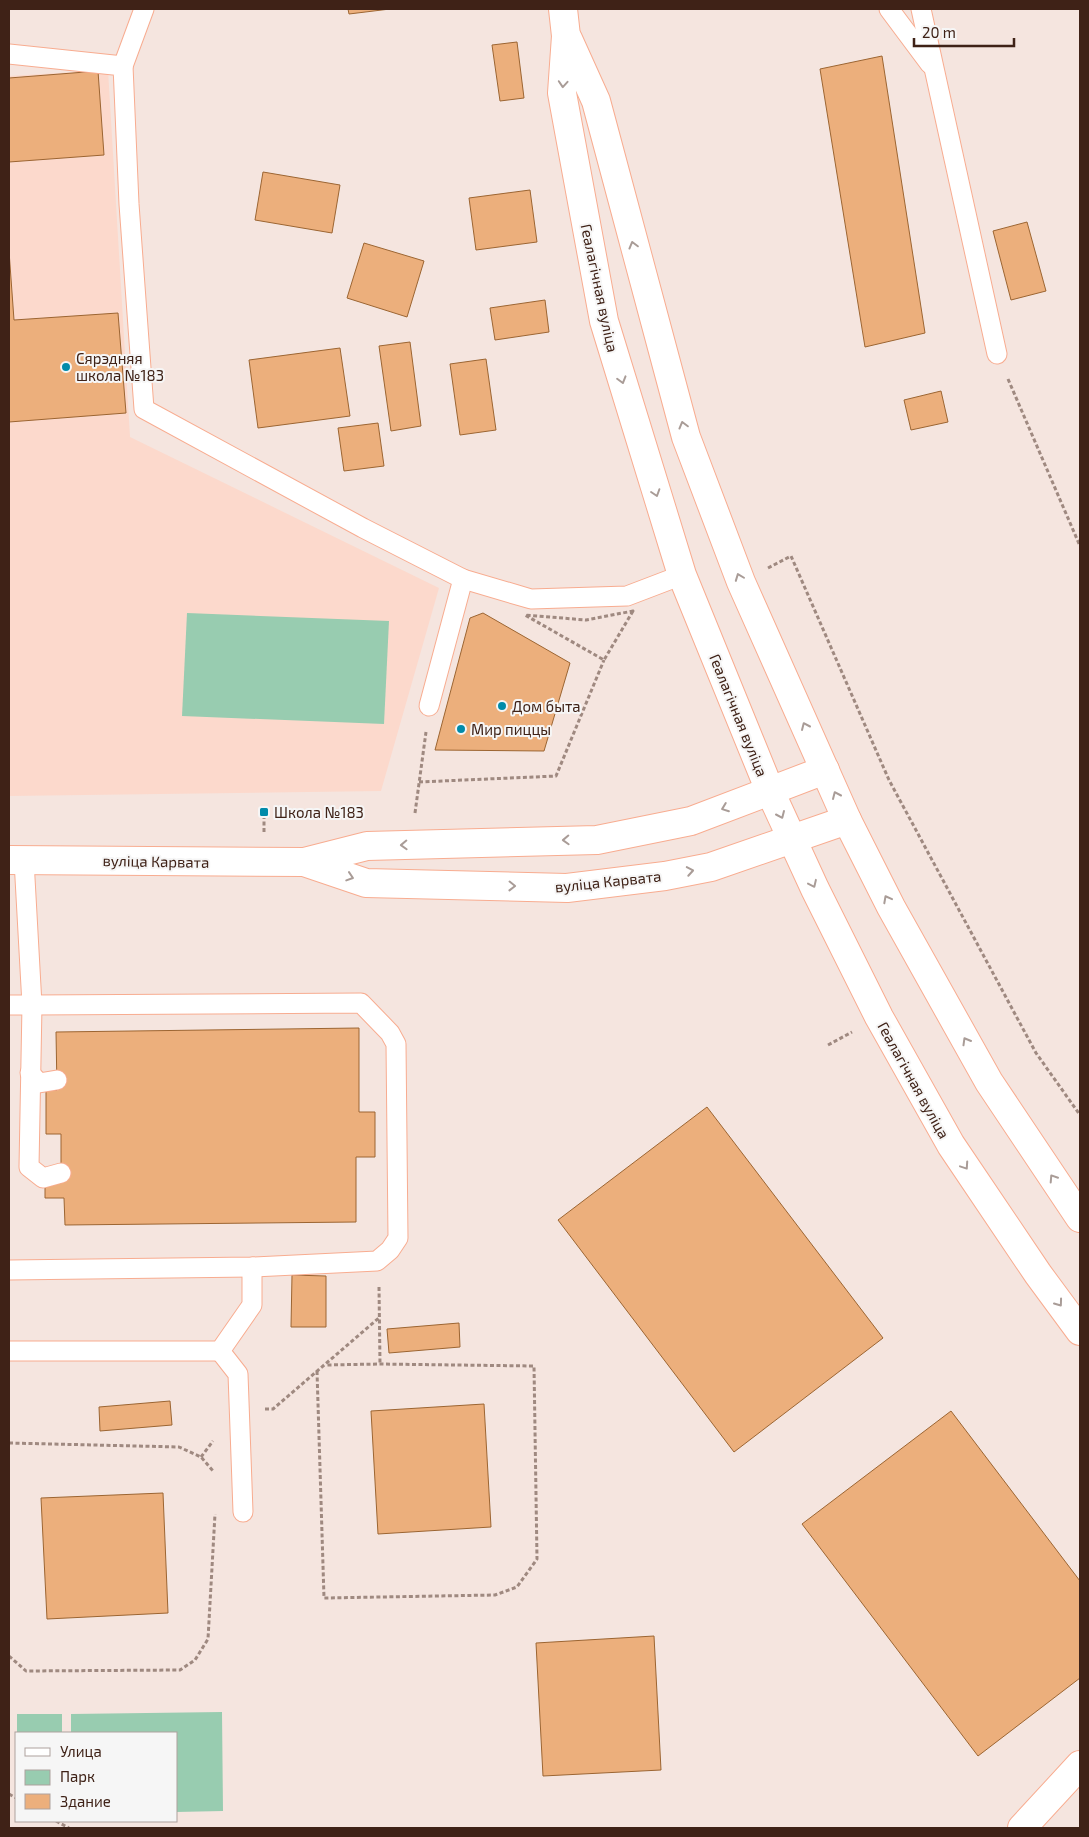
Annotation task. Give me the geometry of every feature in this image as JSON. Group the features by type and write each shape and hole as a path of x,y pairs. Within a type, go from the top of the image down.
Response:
{"street":[{"name":"Геалагічная вуліца","path":"563,9 566,36 562,93 604,321 682,576 770,791 815,889 879,1017 951,1145 1038,1274 1080,1331"},
{"name":"Геалагічная вуліца","path":"566,36 596,101 686,437 741,582 847,820 919,959 989,1082 1080,1218"},
{"name":"вуліца Карвата","path":"16,860 304,862 367,846 598,840 691,821 825,770"},
{"name":"вуліца Карвата","path":"304,862 366,883 567,888 665,876 711,867 847,820"},
{"path":"1022,1828 1080,1765"}],"lane":[{"path":"144,9 123,66 129,204 144,409 363,528 463,579 531,599 627,596 682,576"},
{"path":"889,9 934,69"},
{"path":"922,9 997,354"},
{"path":"9,54 123,66"},
{"path":"430,706 463,579"},
{"path":"16,860 32,1005 29,1167 43,1178 61,1173"},
{"path":"9,1005 361,1003 390,1034 396,1044 398,1238 390,1250 377,1261 252,1267 9,1270"},
{"path":"30,1073 39,1084 57,1080"},
{"path":"220,1351 252,1305 252,1267"},
{"path":"9,1352 220,1351"},
{"path":"220,1351 238,1374 243,1512"}],"path":[{"path":"997,354 1080,546"},
{"path":"791,556 889,780 1036,1053 1080,1115"},
{"path":"420,782 556,776 604,660 633,611 586,620 525,615 604,660"},
{"path":"415,813 430,706"},
{"path":"379,1259 380,1364"},
{"path":"201,1457 239,1409 273,1409 380,1317"},
{"path":"317,1371 324,1598 495,1595 517,1586 537,1559 534,1366 325,1365"},
{"path":"9,1443 179,1447 201,1457 217,1476"},
{"path":"9,1656 26,1671 180,1670 195,1660 208,1639 216,1504"},
{"path":"58,1822 69,1828"}],"shaded area":[{"path":"108,70 130,437 439,588 381,791 9,796 9,76"}],"green space":[{"path":"187,613 389,621 384,724 182,716"},
{"path":"222,1712 223,1811 178,1812 178,1732 71,1732 71,1714"},
{"path":"17,1714 62,1714 62,1732 17,1732"}],"building":[{"path":"348,9 390,9 349,14"},
{"path":"517,42 524,98 500,101 492,45"},
{"path":"882,56 925,333 865,347 820,69"},
{"path":"98,71 104,155 9,162 9,78"},
{"path":"263,172 340,185 332,233 255,220"},
{"path":"530,190 537,242 476,250 469,198"},
{"path":"1027,222 1046,291 1011,300 993,231"},
{"path":"364,243 424,261 407,317 347,298"},
{"name":"Сярэдняя школа №183","path":"9,251 14,320 118,313 126,413 9,422"},
{"path":"545,300 549,332 495,340 490,308"},
{"path":"410,342 421,426 391,431 379,346"},
{"path":"340,348 350,416 258,428 249,360"},
{"path":"486,359 496,430 460,435 450,364"},
{"path":"941,391 948,422 911,430 904,400"},
{"path":"378,423 384,466 344,471 338,428"},
{"name":"Дом быта","path":"483,613 570,663 544,751 435,750 470,618"},
{"path":"359,1028 359,1112 375,1112 375,1157 356,1157 356,1222 65,1225 64,1198 45,1198 45,1184 61,1183 61,1134 46,1134 46,1090 57,1090 56,1032"},
{"path":"707,1107 883,1338 734,1452 558,1220"},
{"path":"292,1275 326,1276 326,1327 291,1327"},
{"path":"459,1323 460,1347 389,1353 387,1329"},
{"path":"170,1401 172,1425 100,1431 99,1407"},
{"path":"484,1404 491,1527 378,1534 371,1411"},
{"path":"951,1411 1080,1581 1080,1678 978,1756 802,1524"},
{"path":"163,1493 168,1613 47,1619 41,1498"},
{"path":"654,1636 661,1770 543,1776 536,1643"}],"place":[{"name":"Сярэдняя школа №183","path":"66,367"},
{"name":"Дом быта","path":"502,706"},
{"name":"Мир пиццы","path":"461,729"},
{"name":"Школа №183","path":"264,812"}]}
